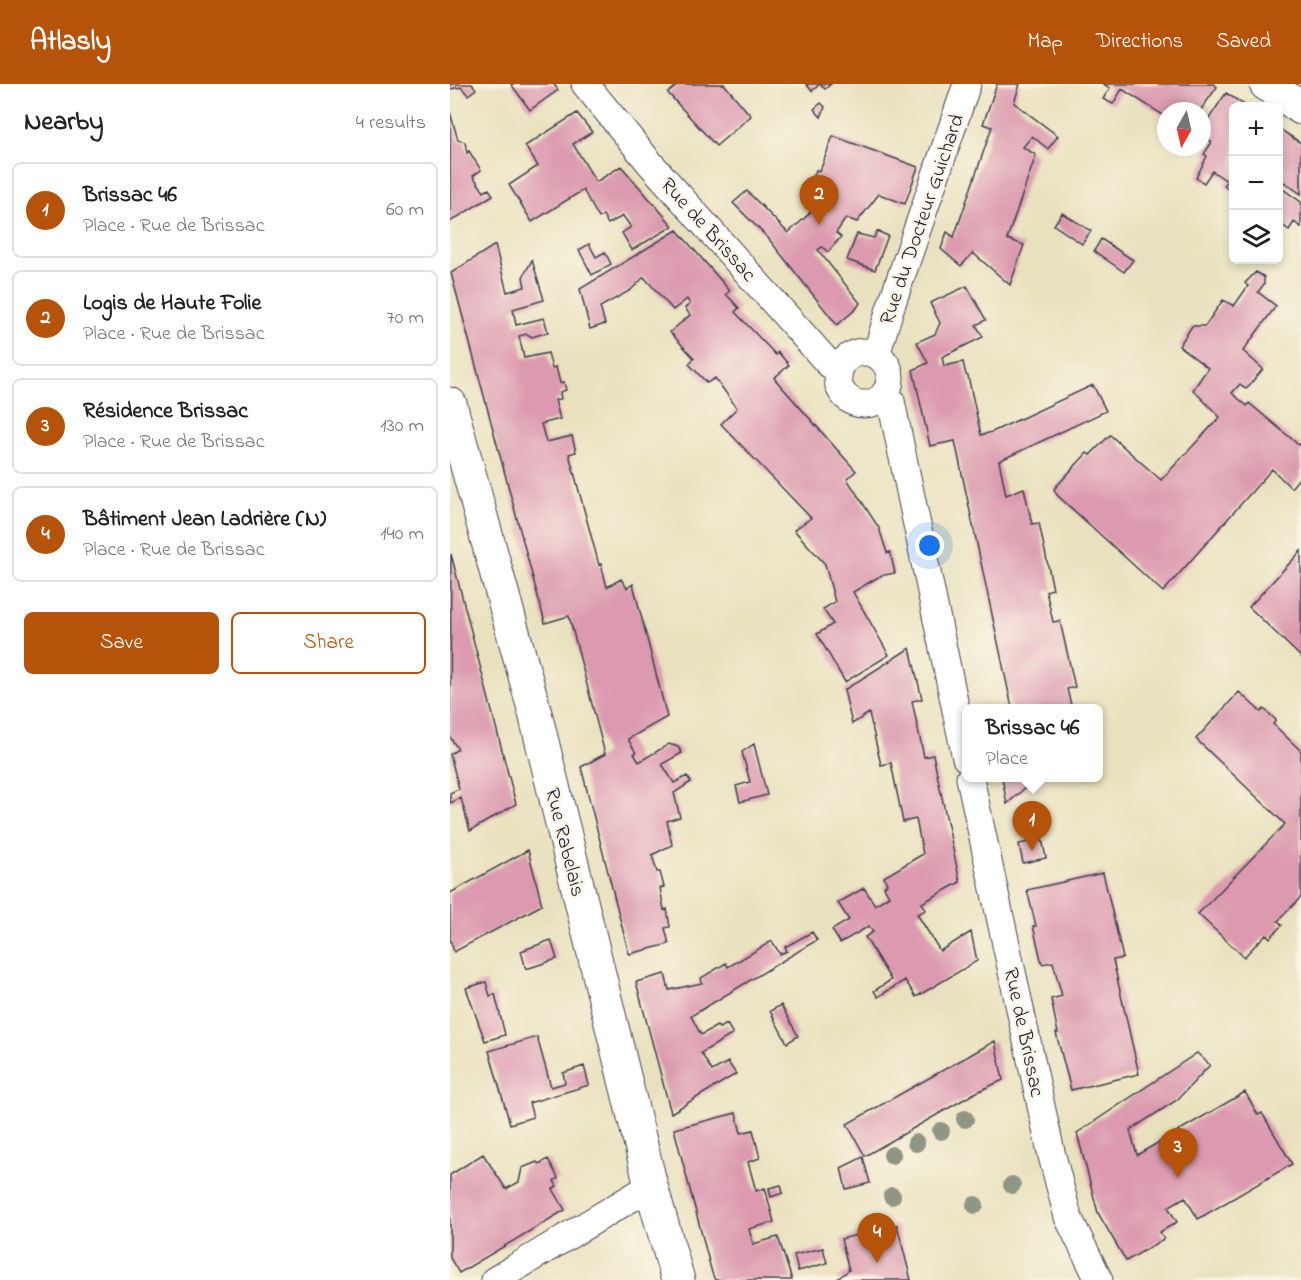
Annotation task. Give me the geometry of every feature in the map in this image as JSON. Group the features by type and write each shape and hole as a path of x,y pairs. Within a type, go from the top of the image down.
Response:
{"street":[{"name":"Rue de Brissac","path":"585,84 655,169 829,363 841,366"},
{"name":"Rue du Docteur Guichard","path":"876,355 967,84"},
{"path":"1266,84 1301,108"},
{"path":"860,352 876,355 888,368 889,385 885,393 872,403 855,402 842,391 838,375 841,366 852,355 860,352"},
{"path":"885,393 891,401 962,739"},
{"name":"Rue Rabelais","path":"450,404 533,705 651,1186 678,1280"},
{"name":"Rue de Brissac","path":"971,782 1068,1217 1099,1280"},
{"path":"495,1280 651,1186"}],"building":[{"path":"450,84 472,84 476,89 468,95 461,87 450,89"},
{"path":"511,84 554,84 558,90 530,110"},
{"path":"679,84 724,84 751,116 716,146 668,93"},
{"path":"806,84 820,84 812,91"},
{"path":"820,84 831,84 825,89"},
{"path":"997,84 1020,84 1014,103 1058,136 1048,149 1032,136 1023,147 1036,155 1007,239 1024,245 1010,285 973,253 961,266 941,249 947,232 954,237 992,127 983,124"},
{"path":"1103,84 1213,84 1217,87 1206,102 1157,102 1157,111 1122,89 1113,104 1103,99 1110,88"},
{"path":"1226,93 1240,102 1229,102 1229,189 1224,186 1227,181 1212,171 1204,183 1196,178 1207,156 1211,156 1211,116"},
{"path":"821,103 825,107 821,117 814,109"},
{"path":"450,112 458,140 465,142 467,153 469,151 481,170 473,176 484,192 489,189 493,195 450,222"},
{"path":"577,113 592,132 573,144 596,182 621,166 673,226 632,250 622,233 631,227 623,216 608,224 603,215 599,218 583,190 532,222 509,185 538,166 525,146"},
{"path":"1283,131 1301,143 1301,194 1284,182"},
{"path":"833,136 918,167 905,204 879,194 857,222 846,218 836,233 841,237 828,252 822,247 818,250 860,303 837,325 768,238 733,203 747,191 788,233 808,215 827,186 812,181 816,170 820,171"},
{"path":"1283,189 1301,202 1301,227 1294,222 1289,230 1283,226"},
{"path":"1062,213 1091,231 1082,244 1054,225"},
{"path":"677,230 730,291 726,294 739,308 735,312 776,355 778,352 789,365 774,378 856,471 847,479 879,528 887,553 890,552 895,573 880,576 853,592 889,655 845,682 817,634 833,624 823,609 835,602 825,564 794,530 811,518 721,424 737,408 715,378 707,383 689,364 694,358 670,332 690,315 685,308 690,304 687,299 673,310 644,277 631,290 600,307 605,324 590,329 580,289"},
{"path":"877,231 888,236 875,270 847,260 857,234 874,238"},
{"path":"1101,239 1133,260 1124,272 1094,251"},
{"path":"589,244 596,257 605,252 611,264 592,275 579,250"},
{"path":"495,245 507,292 525,287 523,277 532,260 544,300 513,309 516,325 544,318 548,332 532,337 527,334 519,336 524,358 548,353 552,368 556,367 560,383 564,382 566,390 560,392 561,399 555,400 560,419 541,424 546,442 572,436 576,452 569,454 607,587 621,579 627,588 633,584 667,717 628,739 639,762 669,744 678,747 682,753 662,764 674,783 687,776 691,782 674,793 680,817 667,821 672,845 652,855 664,887 660,888 670,927 665,928 669,944 629,954 581,767 605,754 569,616 545,623 451,273"},
{"path":"1256,272 1264,277 1264,284 1258,292 1276,306 1243,351 1263,369 1246,389 1240,384 1232,393 1247,406 1249,403 1299,445 1301,443 1301,476 1291,488 1272,469 1163,592 1057,495 1054,489 1087,453 1090,455 1110,435 1161,480 1220,417 1193,390 1208,368 1179,346 1192,326 1205,326 1223,300 1234,306 1248,286 1245,283"},
{"path":"967,286 986,320 976,325 983,337 942,357 944,366 963,362 981,435 1093,385 1106,411 999,461 1006,495 1024,488 1032,524 1039,523 1053,589 1046,591 1053,622 1060,621 1075,687 1067,689 1071,704 1011,704 955,441 930,446 913,370 928,363 917,342 935,334 940,323 930,303"},
{"path":"1301,551 1301,657 1249,607"},
{"path":"451,554 516,804 470,831 461,798 450,803 450,793 459,789 450,754 458,749 450,737"},
{"path":"910,648 922,699 912,701 924,757 933,755 960,882 922,903 926,910 917,914 940,951 971,932 977,961 916,997 905,980 878,997 874,991 891,980 865,937 873,932 869,926 840,943 832,930 849,920 838,903 864,888 875,905 889,896 884,887 887,884 884,877 923,854 916,819 903,822 891,763 881,765 869,713 852,724 844,690"},
{"path":"1239,692 1261,712 1264,709 1276,720 1273,724 1301,751 1301,897 1278,921 1282,925 1270,938 1266,934 1244,957 1198,914 1285,824 1196,739"},
{"path":"754,744 767,795 740,802 736,786 750,782 742,752"},
{"path":"1003,782 1032,782 1007,804"},
{"path":"1042,839 1046,858 1023,863 1019,844"},
{"path":"528,850 542,905 454,952 450,939 450,893"},
{"path":"1103,873 1123,958 1113,960 1139,1074 1071,1090 1056,1033 1058,1033 1051,999 1062,996 1053,962 1042,964 1027,890"},
{"path":"812,932 817,940 691,1016 701,1035 717,1026 719,1028 727,1024 733,1034 701,1053 712,1071 728,1062 736,1074 671,1113 636,982 665,974 669,990 702,983 701,978 726,963 728,967 772,941 780,954 787,951 785,947"},
{"path":"551,940 557,959 526,969 521,951"},
{"path":"486,982 490,996 495,994 505,1035 485,1041 466,988"},
{"path":"781,1005 798,1036 787,1043 770,1011"},
{"path":"537,1037 551,1087 565,1083 563,1073 584,1066 589,1085 529,1103 533,1117 510,1124 489,1051"},
{"path":"995,1041 1003,1080 975,1093 865,1156 847,1124"},
{"path":"1197,1053 1210,1065 1177,1100 1130,1130 1137,1155 1245,1092 1258,1115 1262,1113 1292,1164 1198,1219 1185,1197 1168,1207 1177,1222 1160,1232 1164,1239 1126,1261 1098,1213 1077,1133"},
{"path":"736,1113 741,1133 753,1130 760,1158 748,1162 756,1191 765,1188 774,1222 749,1229 753,1244 778,1237 792,1280 715,1280 712,1273 674,1129"},
{"path":"483,1154 506,1189 519,1182 522,1168 548,1159 558,1178 554,1181 557,1186 553,1189 565,1210 459,1273 450,1258 450,1175"},
{"path":"863,1157 870,1183 846,1189 841,1168"},
{"path":"781,1185 783,1193 771,1197 769,1188"},
{"path":"897,1225 911,1280 836,1280 849,1270 841,1239"},
{"path":"823,1248 827,1263 798,1271 794,1255"}],"place":[{"name":"Logis de Haute Folie","path":"819,225"},
{"name":"Brissac 46","path":"1032,851"},
{"name":"Résidence Brissac","path":"1178,1178"},
{"name":"Bâtiment Jean Ladrière (N)","path":"877,1263"}]}
